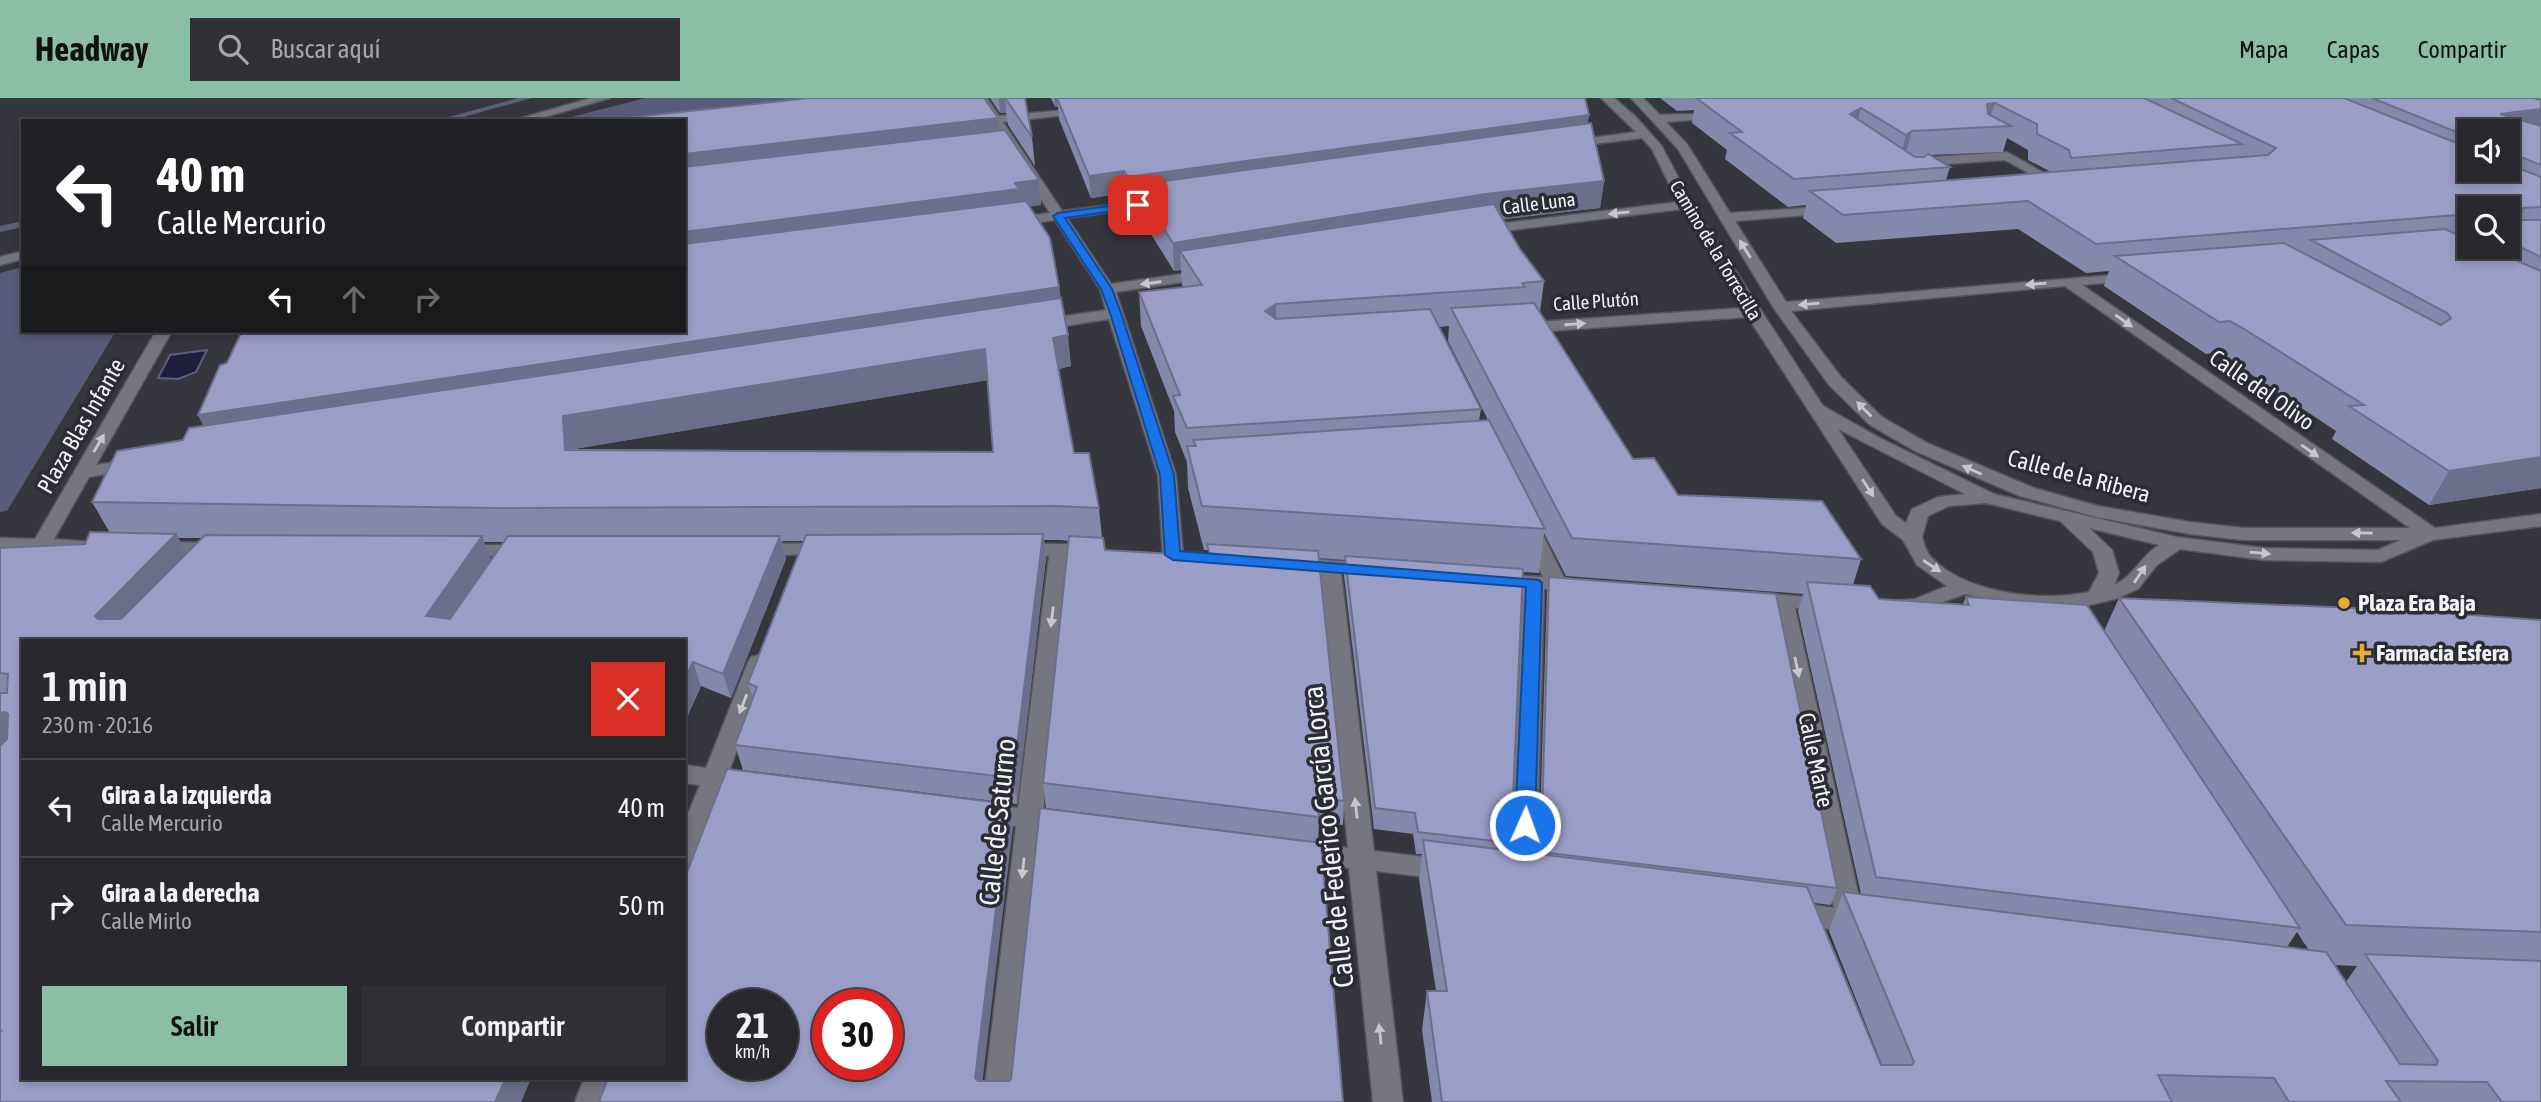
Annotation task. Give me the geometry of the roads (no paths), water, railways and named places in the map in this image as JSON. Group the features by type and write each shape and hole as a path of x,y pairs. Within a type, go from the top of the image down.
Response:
{"street":[{"path":"525,119 604,98"},
{"path":"981,98 997,120 1005,147 1058,216 1107,289 1173,475 1173,555"},
{"name":"Camino de la Torrecilla","path":"1607,98 1657,148 1686,205 1753,312 1889,520 1912,537 1922,560 1963,587 2000,598 2068,603 2133,584 2146,565 2162,551 2177,543"},
{"name":"Camino de la Torrecilla","path":"1636,98 1683,147 1782,307"},
{"path":"997,120 1093,109"},
{"path":"1658,120 1727,115"},
{"path":"1549,147 1644,134"},
{"path":"1891,164 1940,200 2071,187 1997,141"},
{"path":"2007,156 2054,182 1949,191 1905,163 2007,156"},
{"path":"1003,223 1181,199"},
{"name":"Calle Luna","path":"1470,232 1686,205"},
{"path":"1725,218 1850,208"},
{"path":"0,261 21,255"},
{"path":"1107,289 1225,272"},
{"path":"1782,307 2150,275"},
{"name":"Calle del Olivo","path":"2068,282 2431,534"},
{"name":"Calle de la Ribera","path":"1782,307 1835,381 1876,421 1921,447 2027,492 2096,511 2190,528 2243,534 2431,534 2541,520"},
{"name":"Calle Plutón","path":"1501,329 1753,312"},
{"path":"1019,328 1116,313"},
{"name":"Plaza Blas Infante","path":"41,545 162,333"},
{"name":"Camino de la Torrecilla","path":"1818,410 1874,442 1988,498"},
{"path":"82,473 151,462"},
{"path":"1912,537 1919,513 1945,501 2027,492"},
{"name":"Calle de la Ribera","path":"1988,498 2067,519 2177,543 2264,554 2381,556 2431,534"},
{"path":"2052,499 2067,519 2102,550 2109,573 2098,596"},
{"path":"1496,876 1537,881 1545,584 1521,513"},
{"path":"0,544 106,547"},
{"path":"133,547 239,550"},
{"path":"194,568 212,549"},
{"path":"793,575 803,549"},
{"path":"733,550 844,549"},
{"path":"993,549 1110,552"},
{"name":"Calle de Saturno","path":"998,1102 1060,550"},
{"path":"442,551 552,551"},
{"path":"495,574 510,551"},
{"path":"1148,554 1199,557"},
{"path":"1278,562 1385,571"},
{"name":"Calle de Federico García Lorca","path":"1330,566 1388,1102"},
{"path":"1480,579 1596,587"},
{"path":"1884,606 1917,605 1963,587"},
{"path":"1735,596 1848,606"},
{"name":"Calle Marte","path":"1783,601 1850,920"},
{"path":"2068,603 2083,627"},
{"path":"686,852 769,638"},
{"path":"686,774 769,785"},
{"path":"960,810 1098,827"},
{"path":"1264,847 1469,872"},
{"path":"1766,910 1811,927 1850,920 1891,925"},
{"path":"590,1102 598,1080"}],"waterway":[{"path":"446,119 528,98"},
{"path":"0,229 21,224"}],"place":[{"name":"Plaza Era Baja","path":"2344,603"},
{"name":"Farmacia Esfera","path":"2362,653"}]}
